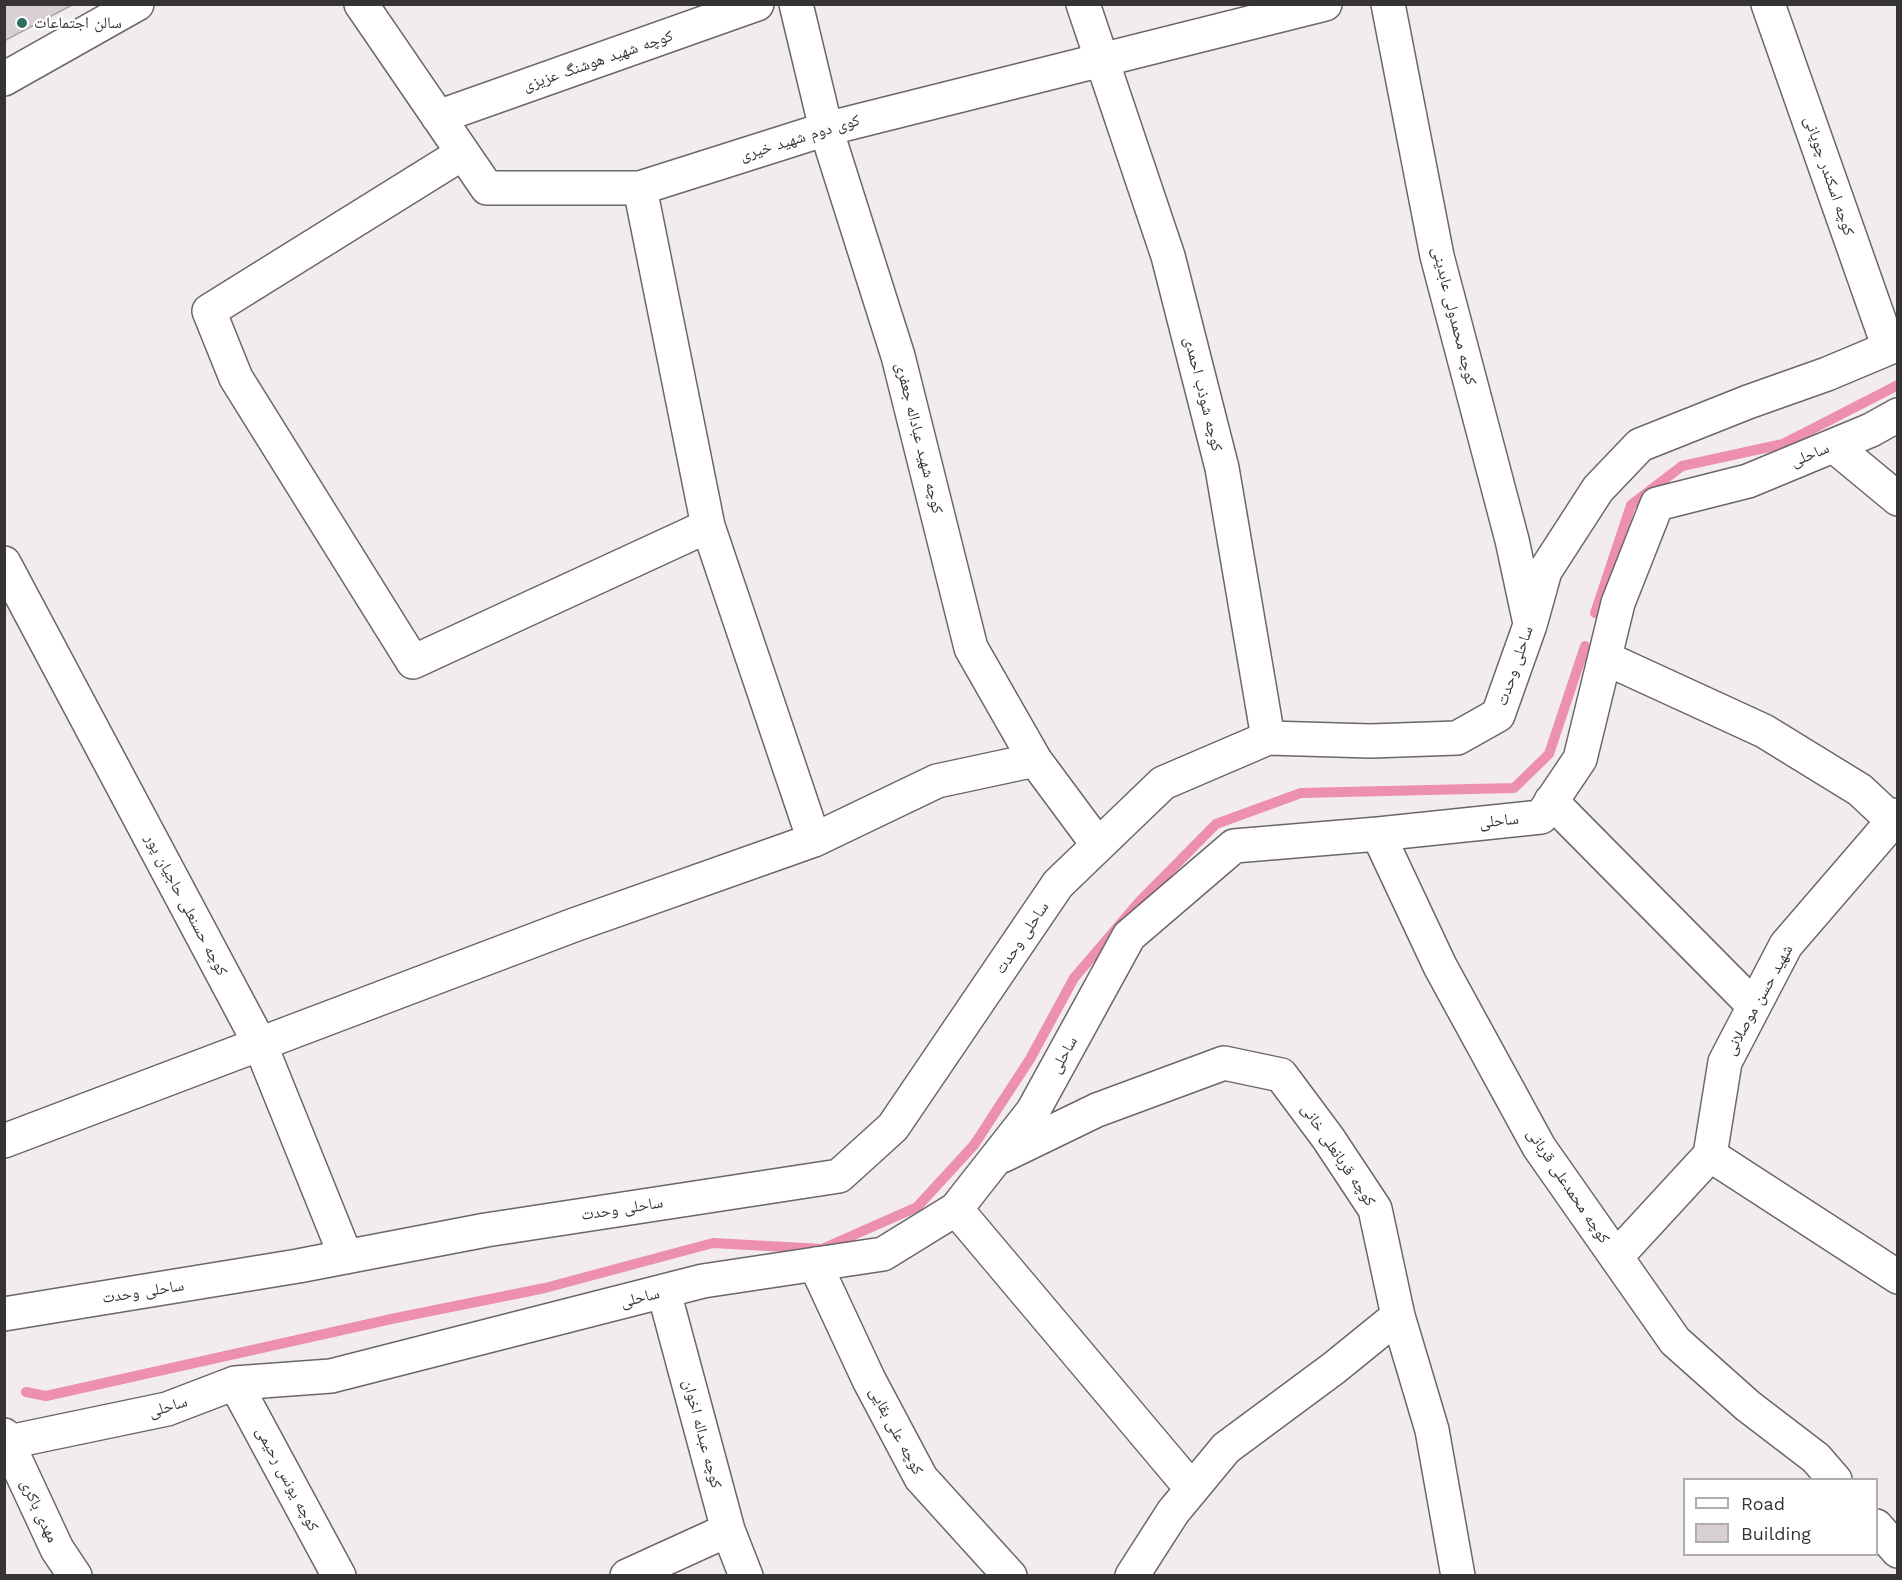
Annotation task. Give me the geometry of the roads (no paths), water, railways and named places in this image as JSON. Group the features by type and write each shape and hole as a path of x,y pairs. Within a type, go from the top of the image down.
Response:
{"street":[{"path":"4,79 137,4"},
{"name":"کوی دوم شهید خیری","path":"361,4 487,188 640,188 826,129 1325,4"},
{"name":"کوچه شهید هوشنگ عزیزی","path":"438,117 757,4"},
{"name":"کوچه شهید عباداله جعفری","path":"796,4 826,129 898,356 970,648 1035,760 1098,845"},
{"path":"1083,4 1100,59"},
{"name":"کوچه محمدولی عابدینی","path":"1388,4 1437,256 1512,540 1530,625"},
{"name":"کوچه اسکندر چوپانی","path":"1768,4 1894,345"},
{"name":"کوچه شوذب احمدی","path":"1100,59 1168,256 1222,468 1268,738"},
{"path":"463,153 209,311 236,378 413,662 708,526"},
{"path":"640,188 708,526 814,840"},
{"name":"ساحلی وحدت","path":"4,1314 346,1257 486,1230 839,1176 893,1127 1058,884 1163,783 1268,738 1371,741 1457,738 1498,715 1530,625 1545,571 1598,489 1640,445 1748,402 1827,374 1894,345"},
{"name":"ساحلی","path":"6,1441 167,1409 235,1383 331,1376 704,1281 883,1254 956,1209 1033,1111 1129,936 1234,846 1541,817 1580,759 1618,603 1658,504 1748,481 1871,430 1898,415"},
{"path":"1834,446 1898,499"},
{"name":"کوچه حسنعلی حاجیان پور","path":"4,563 260,1044 346,1257"},
{"path":"1605,658 1764,731 1860,790 1892,830"},
{"path":"4,1141 574,925 814,840 937,781 1035,760"},
{"path":"1551,801 1754,1006"},
{"name":"شهید حسن موصلانی","path":"1710,1155 1725,1062 1786,945 1892,830"},
{"name":"کوچه محمدعلی قربانی","path":"1378,834 1440,966 1539,1147 1675,1341 1748,1406 1816,1458 1834,1478"},
{"name":"کوچه قربانعلی خانی","path":"995,1160 1097,1110 1224,1063 1281,1075 1328,1138 1375,1209 1398,1316 1431,1430 1458,1575"},
{"path":"1616,1257 1710,1155 1898,1277"},
{"path":"956,1209 1192,1489"},
{"name":"کوچه علی بقایی","path":"815,1264 869,1380 921,1478 1010,1575"},
{"name":"کوچه عبداله اخوان","path":"664,1292 728,1530 746,1575"},
{"path":"1132,1575 1173,1512 1226,1448 1334,1368 1398,1316"},
{"name":"کوچه یونس رحیمی","path":"235,1383 339,1575"},
{"name":"مهدی باکری","path":"6,1441 57,1549 75,1575"},
{"path":"1878,1528 1898,1551"},
{"path":"627,1575 728,1530"}],"waterway":[{"path":"1595,613 1631,505 1682,466 1783,444 1898,385"},
{"path":"26,1392 46,1396 396,1318 545,1288 713,1243 822,1249 917,1207 974,1145 1030,1059 1074,978 1139,902 1216,824 1301,793 1514,788 1549,754 1585,646"}],"place":[{"name":"سالن اجتماعات","path":"22,23"}]}
